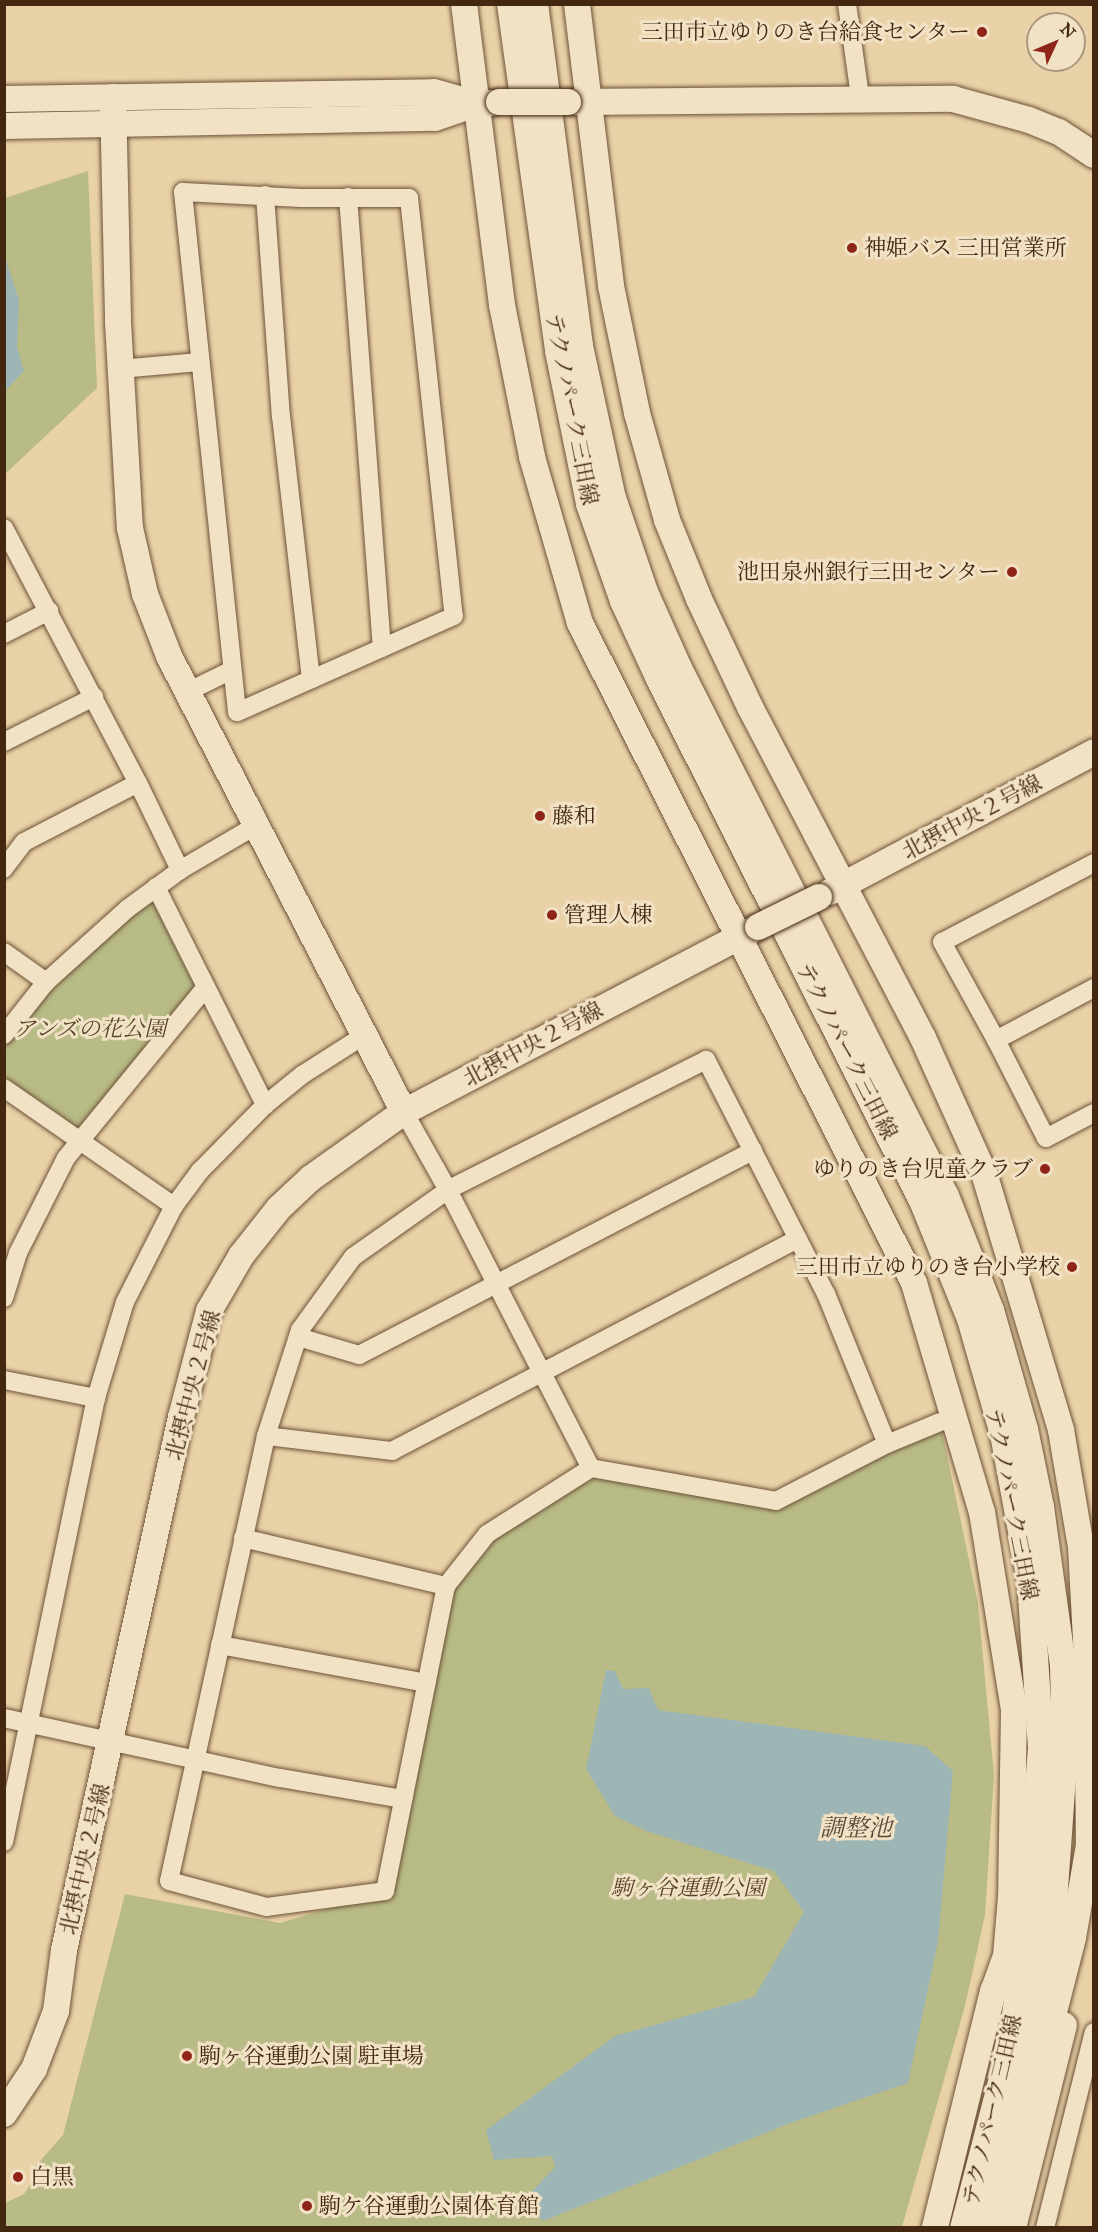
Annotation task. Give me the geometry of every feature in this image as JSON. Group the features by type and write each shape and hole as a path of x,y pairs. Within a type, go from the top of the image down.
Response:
{"main road":[{"path":"464,4 487,103 502,305 532,457 580,623 747,932 914,1282 982,1512 1014,1710 1011,1897 1006,1956 984,2093 988,2135"},
{"name":"テクノパーク三田線","path":"510,4 558,351 589,504 623,601 659,678 923,1203 970,1319 1003,1434 1030,1579 1041,1747 1022,1967 1011,2044 963,2228"},
{"name":"テクノパーク三田線","path":"535,4 580,346 613,498 645,592 679,668 946,1196 991,1310 1025,1430 1041,1508 1063,1666 1065,1749 1053,1916 1026,2079 988,2228"},
{"path":"577,4 579,102 611,286 636,413 667,520 699,599 750,707 845,884 984,1173 1061,1430 1081,1547 1088,1671 1089,1845 1073,1938 1049,2037 1026,2079"},
{"path":"4,99 434,92 487,103 860,97 953,99 1000,108 1059,132 1094,155"},
{"path":"113,97 120,369 130,528 145,594 187,692 404,1112"},
{"path":"4,126 113,126 435,118 487,103"},
{"name":"北摂中央２号線","path":"4,2114 34,2069 56,2011 64,1950 182,1417 209,1311 241,1256 279,1208 328,1165 404,1112 747,932 845,884 1094,752"},
{"path":"1013,2228 1070,1998 1073,1938"},
{"path":"935,2228 993,1990 1006,1956"}],"street":[{"path":"847,4 860,97"},
{"path":"183,192 348,197 409,198 454,616 237,712 183,192"},
{"path":"265,195 281,416 311,679"},
{"path":"348,197 382,648"},
{"path":"120,369 199,362"},
{"path":"4,528 94,697 180,870"},
{"path":"4,634 49,611"},
{"path":"187,692 232,670"},
{"path":"4,742 94,697"},
{"path":"4,869 24,842 138,783"},
{"path":"4,1035 46,982 82,947 180,870 255,826"},
{"path":"1094,863 942,942 1046,1138 1094,1113"},
{"path":"156,887 266,1105"},
{"path":"4,952 46,982"},
{"path":"4,1298 18,1253 66,1158 205,988"},
{"path":"996,1040 1094,988"},
{"path":"4,1842 96,1398 125,1302 174,1206 200,1171 266,1105 302,1076 363,1036"},
{"path":"886,1444 826,1294 706,1060 448,1190 352,1257 298,1337 266,1436 169,1881 267,1907 385,1891 446,1586 487,1534 591,1468 776,1501 886,1444 940,1422"},
{"path":"4,1088 174,1206"},
{"path":"404,1112 448,1190 591,1468"},
{"path":"298,1337 360,1355 753,1151"},
{"path":"266,1436 392,1451 544,1374 798,1239"},
{"path":"4,1380 96,1398"},
{"path":"243,1538 446,1586"},
{"path":"220,1645 427,1683"},
{"path":"4,1718 30,1722 195,1761 404,1799"},
{"path":"1045,2228 1094,2032"}],"green space":[{"path":"88,171 97,388 5,474 5,198"},
{"name":"アンズの花公園","path":"156,887 205,988 79,1141 5,1088 4,1035"},
{"name":"駒ヶ谷運動公園","path":"940,1422 978,1603 994,1775 985,1915 965,2006 902,2227 5,2228 5,2203 24,2194 31,2184 33,2169 63,2135 125,1894 280,1923 385,1891 446,1586 487,1534 591,1468 776,1501"}],"water":[{"path":"5,257 19,300 17,347 24,371 5,391"},
{"name":"調整池","path":"606,1670 615,1671 623,1689 649,1688 658,1710 925,1746 953,1771 938,1942 908,2083 793,2122 543,2221 523,2201 555,2167 552,2156 494,2160 486,2130 615,2036 754,1997 804,1912 774,1871 646,1831 615,1816 586,1769"}],"place":[{"name":"三田市立ゆりのき台給食センター","path":"982,32"},
{"name":"神姫バス 三田営業所","path":"852,248"},
{"name":"池田泉州銀行三田センター","path":"1012,572"},
{"name":"藤和","path":"540,816"},
{"name":"管理人棟","path":"552,915"},
{"name":"ゆりのき台児童クラブ","path":"1045,1169"},
{"name":"三田市立ゆりのき台小学校","path":"1072,1267"},
{"name":"駒ヶ谷運動公園 駐車場","path":"187,2056"},
{"name":"白黒","path":"18,2177"},
{"name":"駒ケ谷運動公園体育館","path":"307,2206"}]}
